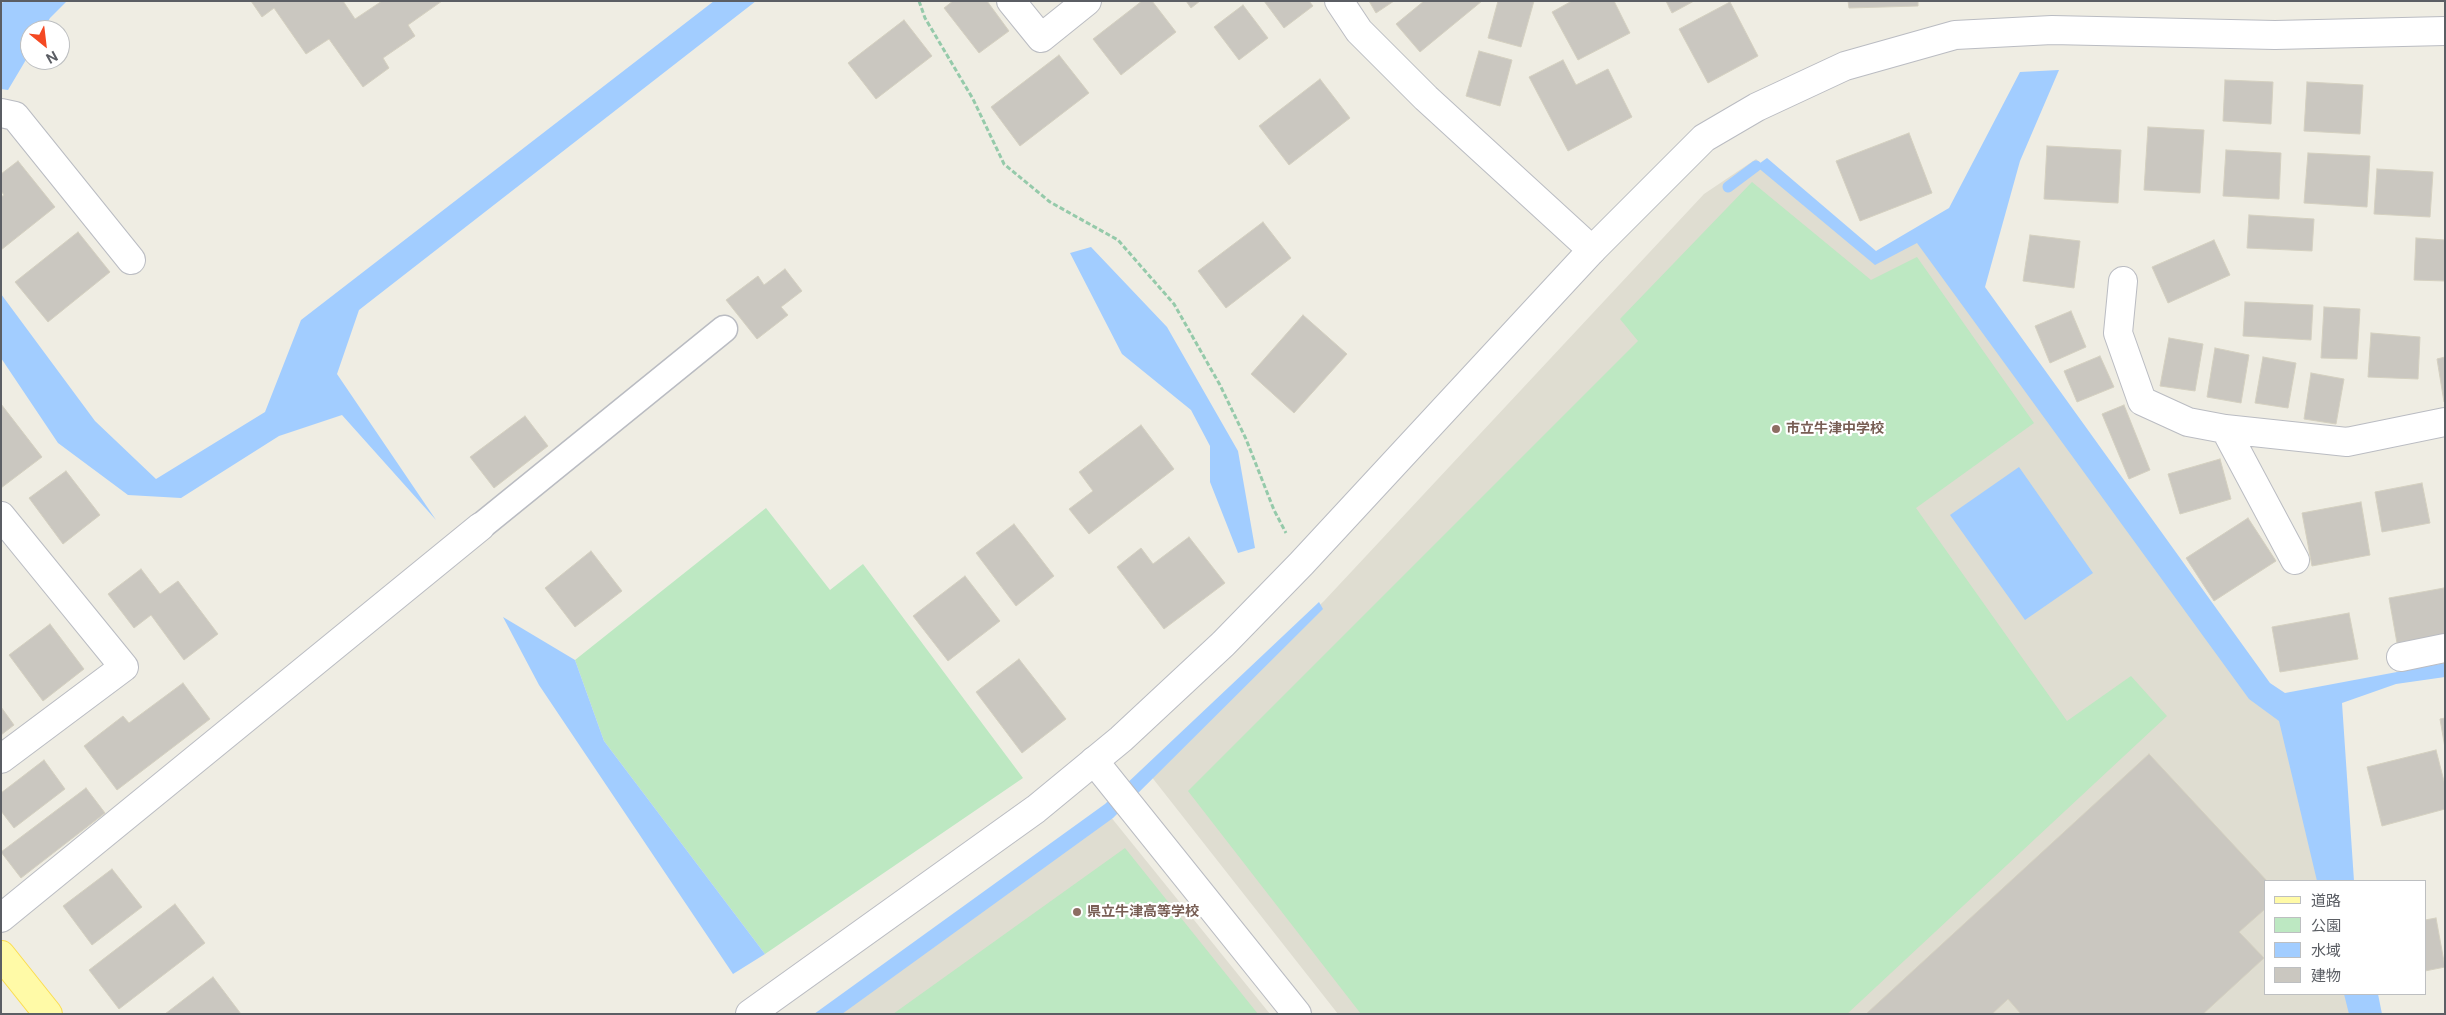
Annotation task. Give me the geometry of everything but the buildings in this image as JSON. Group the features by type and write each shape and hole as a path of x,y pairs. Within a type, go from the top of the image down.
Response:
{"main road":[{"path":"1,955 48,1014"}],"street":[{"path":"1011,1 1041,38 1087,1"},
{"path":"1339,1 1359,31 1426,98 1592,250"},
{"path":"750,1014 1036,809 1094,761 1224,644 1301,564 1592,250 1704,138 1749,112 1845,66 1955,35 2052,30 2275,35 2445,31"},
{"path":"1,113 14,116 131,260"},
{"path":"2123,281 2118,333 2142,401 2188,422 2225,429 2347,442 2445,422"},
{"path":"1,918 724,329"},
{"path":"2225,429 2295,560"},
{"path":"1,516 124,666 1,759"},
{"path":"2402,656 2445,648"},
{"path":"1094,761 1297,1014"}],"path":[{"path":"919,1 925,18 973,99 1004,164 1050,202 1118,240 1174,304 1220,385 1246,439 1274,510 1301,564"}],"shaded area":[{"name":"市立牛津中学校","path":"1756,159 1873,258 1921,235 2288,722 2325,880 2264,880 2264,995 2351,995 2355,1014 1338,1014 1147,771 1324,601 1704,194"},
{"name":"県立牛津高等学校","path":"1106,811 1270,1014 824,1014"}],"green space":[{"name":"市立牛津中学校","path":"1752,182 1871,280 1917,257 2034,423 1916,508 2067,721 2131,676 2167,716 1847,1014 1361,1014 1188,791 1638,341 1620,319"},
{"path":"766,508 830,590 863,564 1023,778 765,954 604,741 575,660"},
{"name":"県立牛津高等学校","path":"1125,848 1258,1014 893,1014"}],"water":[{"path":"7,1 67,1 49,20 20,20 20,70 8,90 1,89 1,3"},
{"path":"714,1 756,1 359,310 337,374 436,520 342,415 279,436 181,498 128,495 58,443 1,358 1,294 95,421 156,479 265,412 301,320"},
{"path":"2059,70 2020,161 1985,287 2270,683 2285,693 2445,663 2445,677 2396,684 2342,703 2354,880 2317,880 2279,721 2249,699 1917,243 1875,265 1756,166 1767,158 1876,251 1949,208 2020,72"},
{"path":"1091,247 1167,327 1238,451 1255,548 1238,553 1210,482 1210,446 1191,410 1122,354 1070,253"},
{"path":"2019,467 2093,573 2025,620 1950,515"},
{"path":"1319,602 1323,609 1113,818 842,1014 814,1014 1105,804"},
{"path":"503,617 575,660 604,741 765,954 733,974 539,685"},
{"path":"2344,995 2378,995 2382,1014 2349,1014"}],"waterway":[{"path":"1728,187 1756,166"}],"place":[{"name":"市立牛津中学校","path":"1776,429"},
{"name":"県立牛津高等学校","path":"1077,912"}]}
